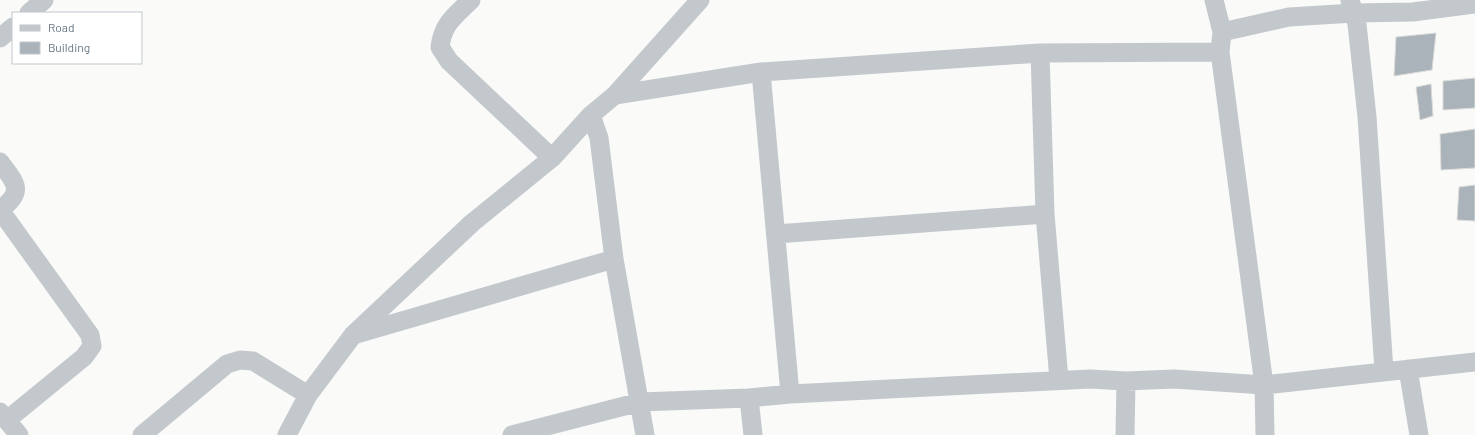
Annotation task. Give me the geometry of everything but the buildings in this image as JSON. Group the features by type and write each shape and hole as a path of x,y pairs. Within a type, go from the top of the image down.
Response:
{"street":[{"path":"30,12 44,0"},
{"path":"471,0 446,25 441,36 440,47 449,61 552,158"},
{"path":"287,435 308,395 353,335 472,223 552,158 591,115 615,95 700,0"},
{"path":"1214,0 1222,32 1220,52 1264,385 1265,435"},
{"path":"1222,32 1289,17 1352,7 1412,12 1475,4"},
{"path":"1352,7 1357,24 1367,117 1384,371"},
{"path":"0,38 12,28"},
{"path":"615,95 761,72 1040,53 1220,52"},
{"path":"1040,53 1046,214 1059,380"},
{"path":"761,72 790,394"},
{"path":"591,115 599,138 614,259 645,435"},
{"path":"0,162 14,181 16,192 12,200 0,210 90,335 92,346 84,357 4,416 19,435"},
{"path":"776,234 1046,214"},
{"path":"353,335 614,259"},
{"path":"142,435 227,364 240,360 253,361 308,395"},
{"path":"512,435 640,402 749,398 790,394 1090,378 1126,381 1174,379 1264,385 1475,362"},
{"path":"1408,369 1418,435"},
{"path":"1125,435 1126,381"},
{"path":"749,398 753,435"}]}
